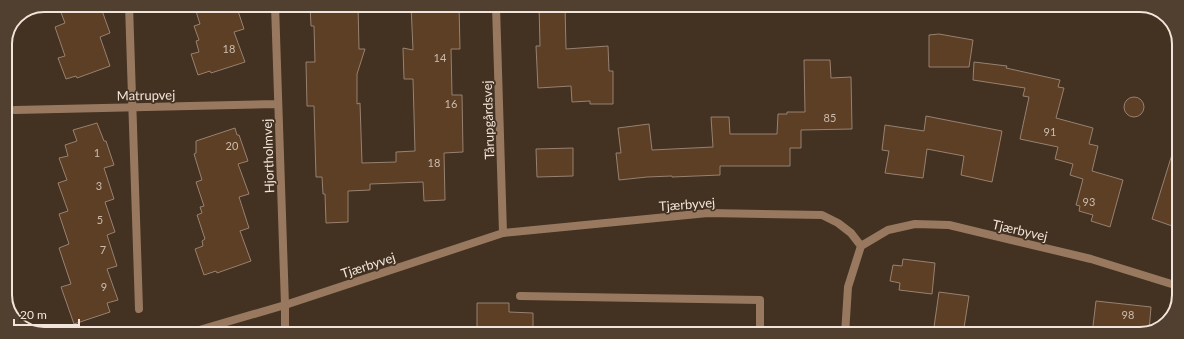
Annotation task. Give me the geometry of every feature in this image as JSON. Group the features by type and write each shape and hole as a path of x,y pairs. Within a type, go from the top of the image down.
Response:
{"street":[{"path":"129,12 139,308"},
{"name":"Hjortholmvej","path":"275,12 285,327"},
{"name":"Tårupgårdsvej","path":"496,12 503,233"},
{"name":"Matrupvej","path":"15,110 278,104"},
{"name":"Tjærbyvej","path":"210,327 285,305 503,233 708,213 822,215 838,223 851,233 861,246 888,230 915,224 949,225 1091,259 1172,284"},
{"path":"845,327 848,287 861,246"},
{"path":"520,296 760,300 760,327"}],"building":[{"path":"61,12 102,12 110,33 100,37 110,66 77,78 76,76 66,79 58,58 65,56 55,27 65,23"},
{"path":"196,12 238,12 244,29 234,32 245,62 211,73 210,71 198,75 191,54 199,52 196,41 199,40 194,26 200,24"},
{"path":"310,12 358,12 359,49 365,49 357,74 357,104 360,103 362,163 396,162 396,152 415,151 413,79 404,79 403,48 413,50 411,12 459,12 460,49 451,49 452,95 462,95 463,152 444,153 445,200 424,201 423,182 370,184 370,190 348,191 348,222 326,223 325,194 323,194 322,177 316,177 314,106 307,106 306,62 315,62 314,26 311,26"},
{"path":"539,12 565,12 566,49 608,46 609,71 613,71 613,104 590,104 590,101 572,102 571,86 538,88 536,46 540,46"},
{"path":"939,34 973,40 969,67 929,67 929,35"},
{"path":"804,60 830,60 831,78 851,77 852,129 801,130 801,148 790,148 790,166 720,166 720,175 647,177 619,180 616,153 621,153 618,128 649,124 652,150 713,147 711,117 729,117 730,134 777,134 778,114 787,114 787,112 805,112"},
{"path":"974,62 1007,66 1006,68 1060,80 1058,87 1064,88 1056,118 1093,128 1089,144 1098,146 1092,171 1123,180 1110,227 1091,221 1093,215 1079,211 1080,206 1076,205 1083,179 1070,175 1073,164 1055,159 1058,147 1020,139 1029,97 1023,96 1025,88 973,80"},
{"path":"1134,97 1141,100 1144,107 1141,114 1134,117 1127,114 1124,107 1127,100"},
{"path":"926,116 1002,131 992,182 961,175 964,156 927,149 923,178 885,173 889,151 882,150 885,125 924,131"},
{"path":"97,123 104,141 106,141 114,165 104,168 114,199 105,202 115,232 107,235 117,266 107,269 118,300 107,303 110,312 74,324 61,287 71,284 59,248 69,244 59,214 68,211 58,183 67,180 59,158 68,156 65,145 77,141 73,130"},
{"path":"235,128 248,161 238,164 249,194 239,197 249,228 240,231 251,261 217,273 216,271 204,275 195,249 203,246 202,241 205,239 197,215 202,213 200,207 204,206 196,182 202,180 194,154 196,153 196,141"},
{"path":"573,148 573,176 537,177 536,149"},
{"path":"1172,154 1172,226 1152,219"},
{"path":"903,259 935,263 932,294 899,290 900,283 890,281 893,265 902,266"},
{"path":"939,292 969,296 964,327 934,327"},
{"path":"1096,301 1151,307 1149,326 1145,327 1093,327"},
{"path":"477,303 509,303 509,312 533,313 533,327 477,327"}]}
